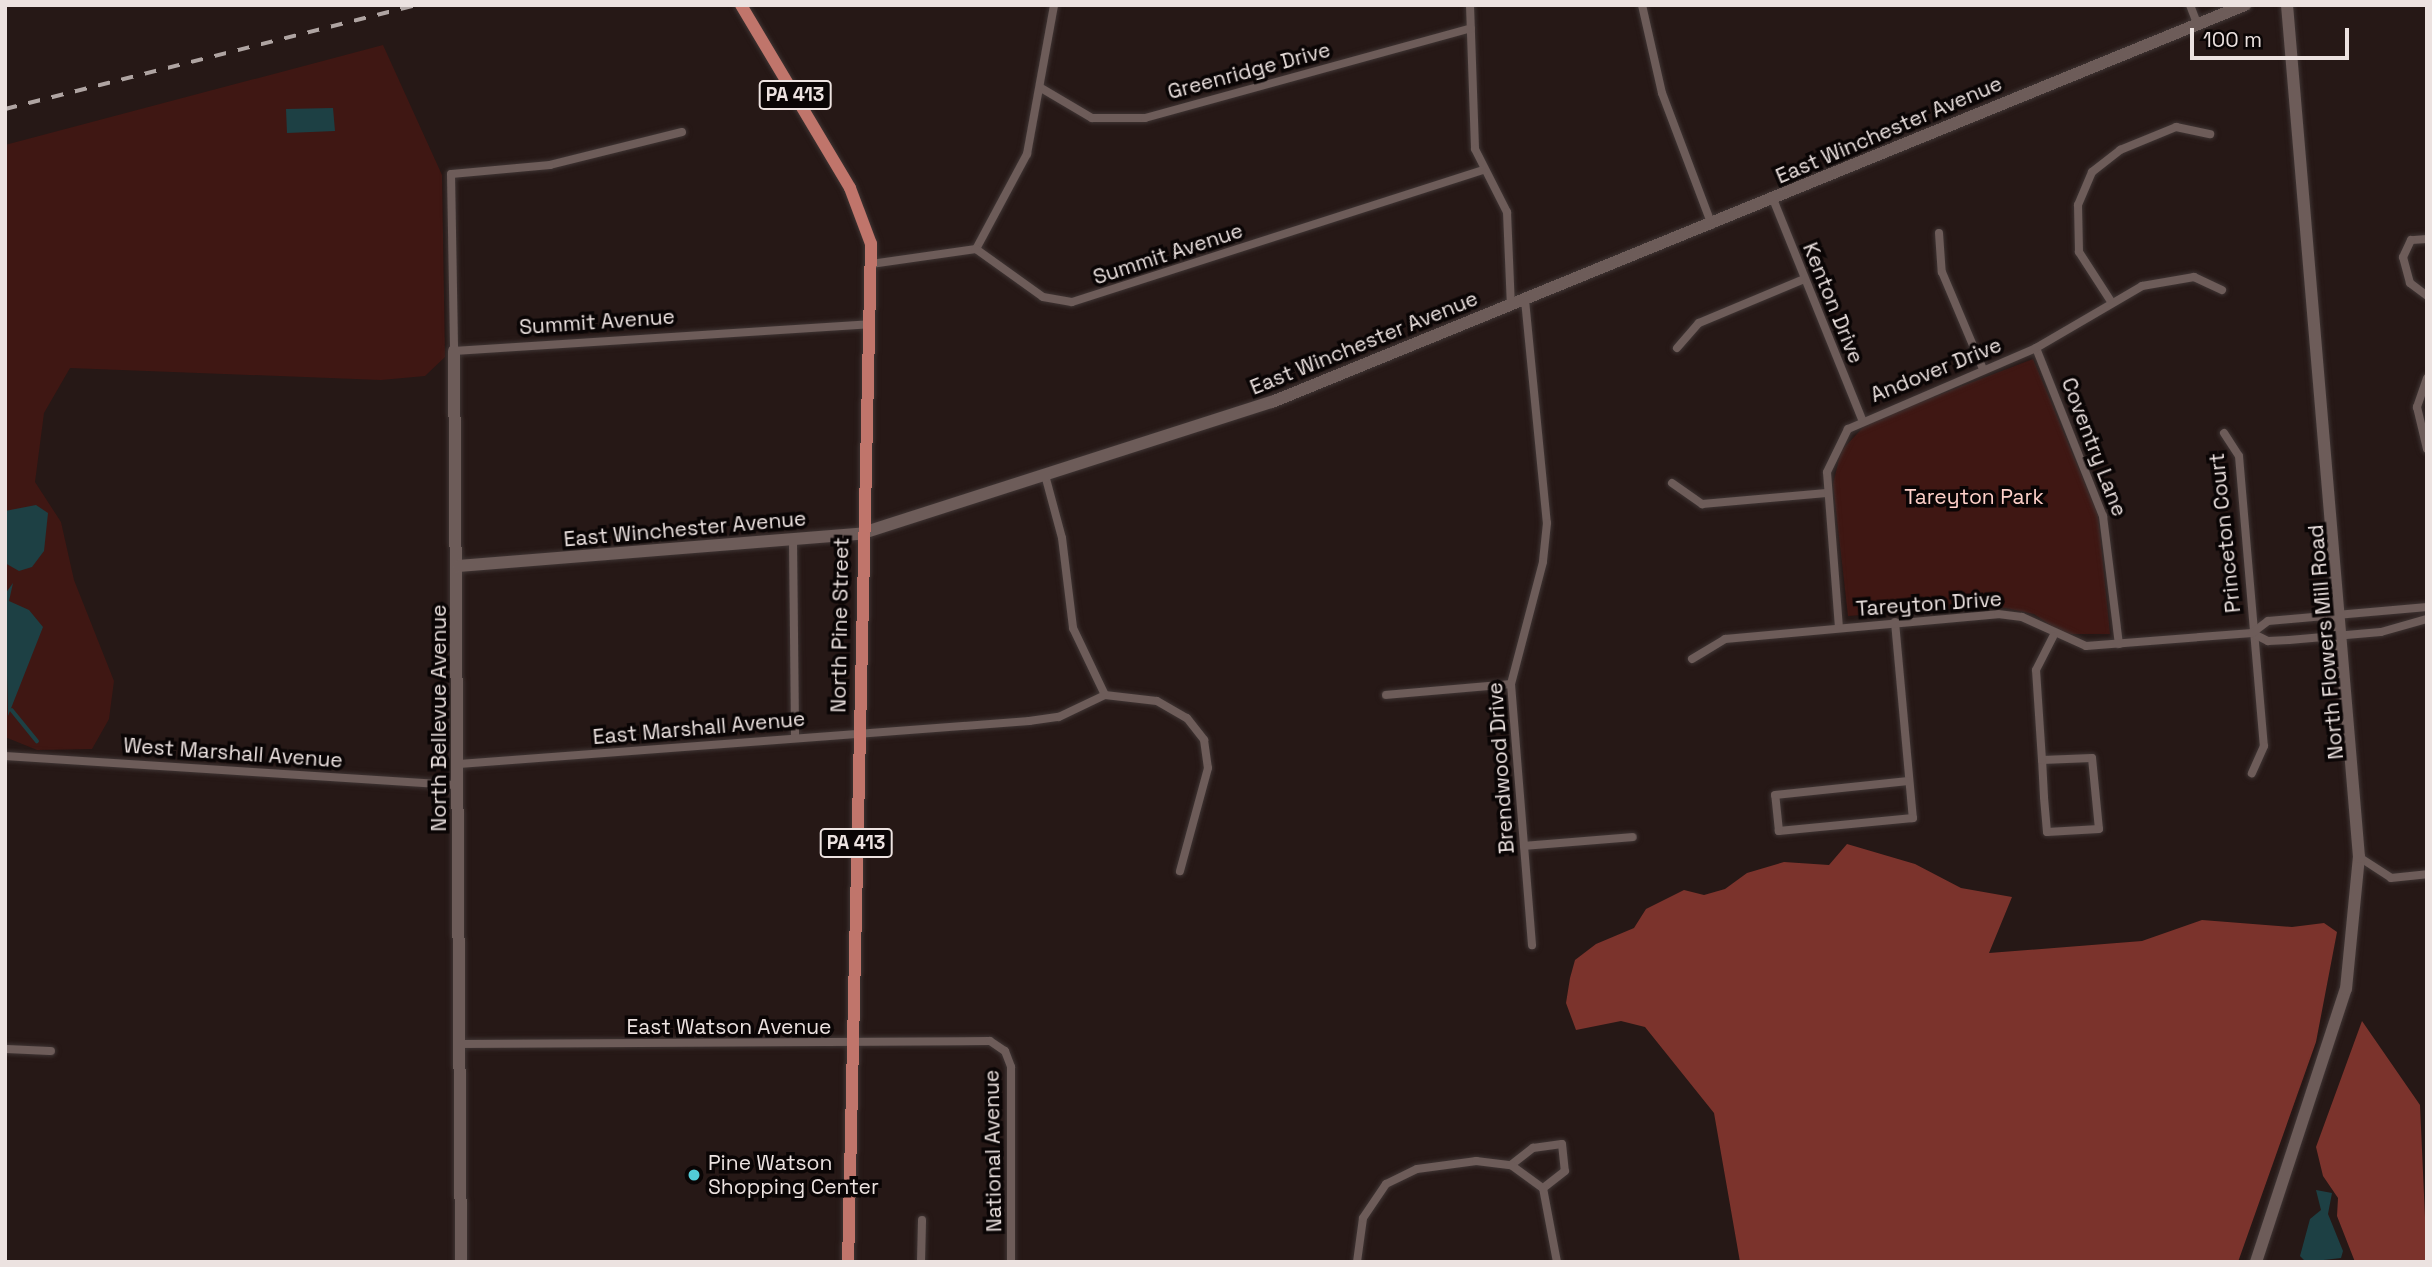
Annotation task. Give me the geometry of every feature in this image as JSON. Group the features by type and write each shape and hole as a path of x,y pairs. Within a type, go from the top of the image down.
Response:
{"main road":[{"name":"North Pine Street","path":"741,5 864,215 871,264 860,534 848,1262"}],"street":[{"path":"871,264 976,249 1019,177 1041,88 1054,5"},
{"path":"1470,5 1473,128 1482,170 1507,212 1511,306"},
{"path":"1642,5 1662,93 1712,225"},
{"path":"2190,5 2198,26"},
{"name":"East Winchester Avenue","path":"458,566 860,534 1272,402 1712,225 2245,5"},
{"name":"North Flowers Mill Road","path":"2256,1262 2346,989 2359,857 2344,635 2287,5"},
{"name":"Greenridge Drive","path":"1041,88 1092,118 1145,118 1471,29"},
{"path":"2112,303 2079,252 2078,205 2092,172 2120,150 2176,127 2210,134"},
{"name":"North Bellevue Avenue","path":"461,1262 458,566 451,174 550,165 682,132"},
{"name":"Summit Avenue","path":"976,249 1043,297 1072,302 1482,170"},
{"name":"Kenton Drive","path":"1773,199 1862,419"},
{"path":"1939,233 1942,272 1983,369"},
{"path":"2427,239 2411,240 2403,257 2410,283 2427,296"},
{"name":"Andover Drive","path":"1839,628 1827,493 1835,447 1862,419 2036,348 2142,286 2184,278 2208,280 2222,290"},
{"path":"1677,348 1699,323 1804,279"},
{"name":"Brendwood Drive","path":"1525,300 1547,523 1543,562 1511,684 1532,945"},
{"name":"Summit Avenue","path":"454,352 869,324"},
{"name":"Coventry Lane","path":"2036,348 2103,516 2119,645"},
{"path":"2427,378 2417,407 2427,449"},
{"name":"Princeton Court","path":"2224,433 2239,456 2252,633 2264,746 2252,773"},
{"path":"1045,475 1062,538 1073,628 1105,695 1157,701 1187,718 1204,740 1208,768 1180,871"},
{"path":"1672,483 1702,504 1827,493"},
{"path":"793,540 795,737"},
{"name":"Tareyton Drive","path":"1692,659 1725,639 1895,622 2012,615 2053,636 2086,646 2252,633 2268,621 2427,607"},
{"name":"Tareyton Drive","path":"2252,633 2268,641 2344,635 2427,619"},
{"path":"1895,622 1913,818 1779,831 1775,795 1908,781"},
{"path":"2042,760 2092,758 2099,829 2047,832 2042,760 2036,670 2053,636"},
{"path":"1386,695 1511,684"},
{"name":"East Marshall Avenue","path":"458,764 1059,717 1105,695"},
{"name":"West Marshall Avenue","path":"5,756 458,785"},
{"path":"1524,846 1633,837"},
{"path":"2359,857 2391,878 2427,874"},
{"name":"East Watson Avenue","path":"458,1044 853,1044 979,1038 998,1044"},
{"name":"National Avenue","path":"998,1044 1012,1067 1011,1262"},
{"path":"5,1049 51,1051"},
{"path":"1511,1165 1533,1148 1562,1144 1565,1171 1544,1188"},
{"path":"1357,1262 1368,1206 1396,1176 1476,1161 1511,1165 1544,1188 1557,1262"},
{"path":"921,1262 922,1220"}],"green space":[{"path":"383,45 442,175 445,357 425,376 381,380 70,368 44,413 35,482 61,522 74,580 114,681 109,719 92,749 37,750 5,737 5,145"},
{"name":"Tareyton Park","path":"2033,359 2098,515 2110,634 2063,634 2034,614 1996,606 1848,616 1833,484 1841,451 1868,422"}],"shaded area":[{"path":"1847,844 1915,864 1961,888 2012,897 1989,953 2142,941 2202,920 2292,927 2324,923 2337,932 2316,1042 2238,1262 1740,1262 1714,1113 1645,1027 1621,1021 1576,1030 1566,1003 1570,978 1575,960 1596,944 1634,928 1646,909 1684,890 1704,895 1725,889 1747,873 1784,862 1829,865"},
{"path":"2362,1021 2420,1105 2427,1262 2355,1262 2337,1216 2338,1198 2323,1176 2316,1147"}],"water":[{"path":"333,108 335,131 287,133 286,109"},
{"path":"36,505 48,513 44,551 32,567 19,571 5,563 5,511"},
{"path":"13,583 9,601 29,610 43,627 8,716 5,594"},
{"path":"2316,1190 2332,1193 2328,1214 2343,1251 2341,1258 2306,1262 2300,1256 2310,1219 2321,1210"}],"waterway":[{"path":"12,710 37,741"}],"railway":[{"path":"5,109 417,5"}],"place":[{"name":"Pine Watson Shopping Center","path":"694,1175"}]}
